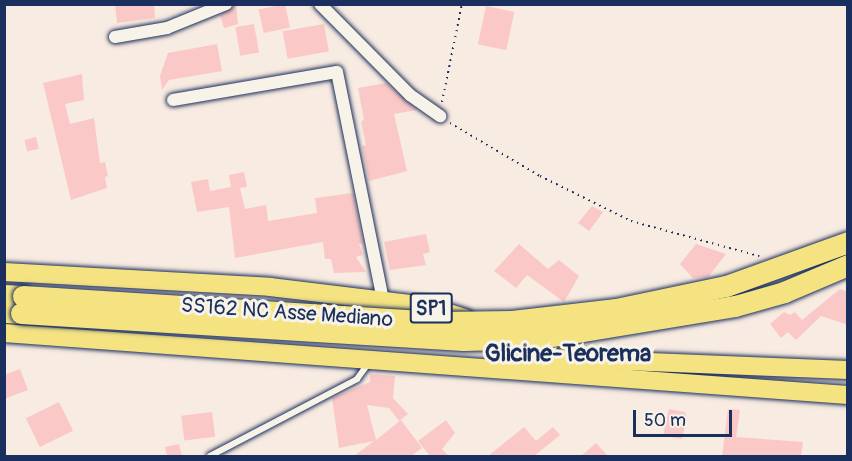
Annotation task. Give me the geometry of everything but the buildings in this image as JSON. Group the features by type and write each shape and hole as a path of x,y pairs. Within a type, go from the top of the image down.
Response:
{"highway":[{"name":"SS162 NC Asse Mediano","path":"13,304 441,322 512,321 616,309 726,286 848,242"},
{"name":"SS162 NC Asse Mediano","path":"13,304 463,340 541,338 735,306 784,292 848,265"}],"main road":[{"name":"SP1","path":"4,272 270,287 426,306 463,317 536,355 550,357 848,370"},
{"path":"4,333 147,341 369,363 848,395"}],"street":[{"path":"115,37 167,28 226,4"},
{"path":"320,4 333,9 410,95 440,116"},
{"path":"173,100 338,72 383,301"}],"lane":[{"path":"210,456 357,379 369,363"}],"path":[{"path":"462,4 440,116 540,176 631,221 770,259"}],"district":[{"name":"Glicine-Teorema","path":"568,354"}]}
